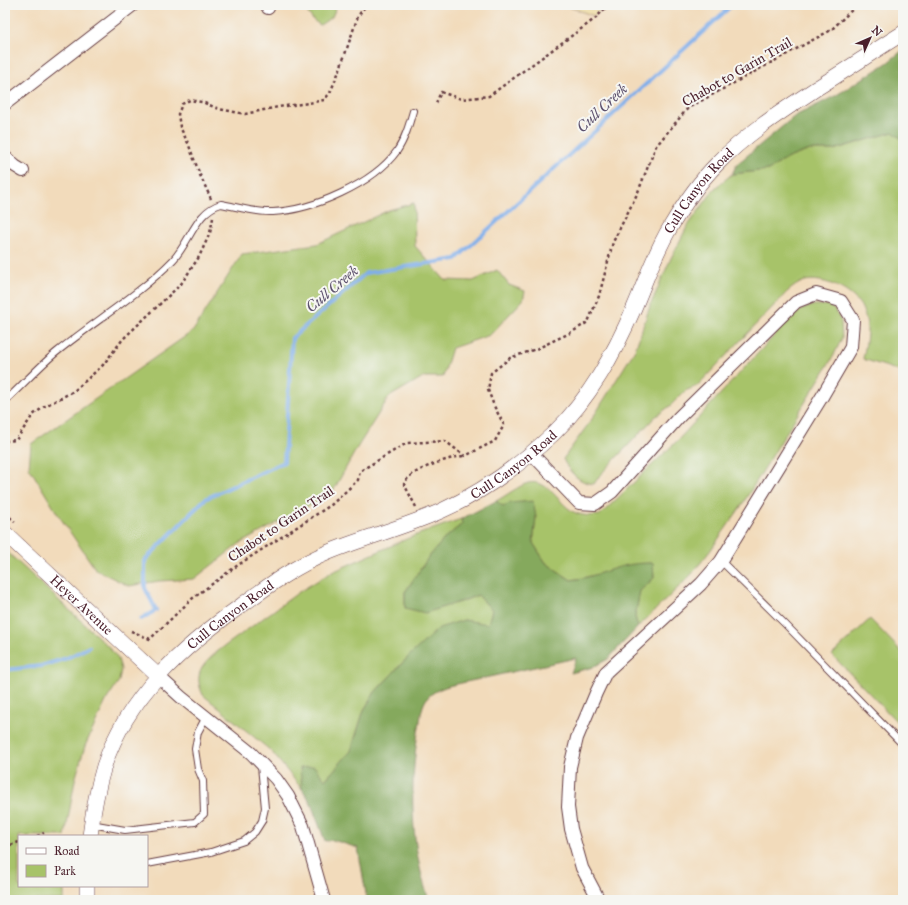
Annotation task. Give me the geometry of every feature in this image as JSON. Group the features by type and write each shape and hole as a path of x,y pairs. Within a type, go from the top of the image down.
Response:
{"street":[{"path":"5,104 133,5"},
{"name":"Cull Canyon Road","path":"90,830 94,804 104,765 113,742 144,691 178,656 224,618 296,568 327,553 439,512 471,496 504,475 532,454 578,407 594,385 618,343 655,255 670,227 696,188 716,165 747,137 772,119 903,33"},
{"path":"5,157 15,166 23,170"},
{"path":"532,454 579,503 595,504 612,492 679,417 796,302 816,294 841,301 853,320 851,347 721,561 701,584 606,672 596,692 578,738 570,767 568,807 582,868 599,900"},
{"name":"Heyer Avenue","path":"11,528 158,676"},
{"path":"158,676 261,762 276,779 288,796 303,826 324,900"},
{"path":"87,887 87,900"}],"lane":[{"path":"5,401 58,351 162,271 175,259 204,214 221,204 271,212 291,211 330,198 365,179 384,165 404,139 414,111"},
{"path":"721,561 785,624 903,746"},
{"path":"90,830 124,830 195,822 204,814 203,782 198,769 195,749 198,732 206,717"},
{"path":"148,864 211,852 244,841 255,832 262,821 265,808 261,762"}],"path":[{"path":"5,441 16,440 33,415 45,406 74,391 103,365 123,339 181,284 199,257 210,233 216,206 200,175 188,143 180,127 178,114 182,104 190,100 202,102 219,109 245,114 278,106 324,100 330,93 340,69 358,16 366,5"},
{"path":"436,103 441,92 461,99 489,96 596,18 608,5"},
{"name":"Chabot to Garin Trail","path":"126,626 132,632 150,639 193,598 238,565 331,505 358,480 360,471 407,443 445,441 465,456 495,441 504,425 488,390 492,373 510,358 551,342 588,322 599,296 613,242 638,192 656,146 688,108 831,30 856,5"},
{"path":"421,518 404,484 409,477 426,468 452,457 465,456"},
{"path":"5,513 11,528"},
{"path":"39,835 44,833"},
{"path":"5,847 18,842"}],"green space":[{"path":"302,5 337,5 332,17 320,25 313,20"},
{"path":"903,50 903,140 893,132 833,150 810,150 788,158 768,170 732,174 737,164 795,116 835,96 887,63"},
{"path":"893,132 903,140 903,372 863,359 867,324 862,308 854,297 827,282 812,280 805,281 787,292 697,386 685,391 670,406 655,417 600,475 594,484 584,482 575,476 563,459 592,419 635,350 650,306 671,258 687,227 715,188 732,174 768,170 788,158 810,150 833,150"},
{"path":"414,203 415,246 445,280 473,281 497,270 509,285 525,291 523,300 490,335 452,348 443,377 423,377 389,397 357,448 332,493 239,544 194,579 159,581 129,586 96,570 57,513 29,467 31,444 193,331 242,254 317,244 389,210"},
{"path":"814,305 828,305 835,310 841,321 842,338 833,357 740,508 710,551 691,575 638,627 635,617 640,590 654,578 653,563 621,568 571,580 546,563 533,543 536,517 510,503 503,506 496,501 525,484 535,483 548,488 564,505 576,513 588,516 600,515 678,440 783,326 801,310"},
{"path":"496,501 503,506 510,503 533,501 536,517 533,543 546,563 571,580 588,577 634,564 648,563 653,563 654,578 640,591 635,617 638,627 608,659 593,667 571,673 576,658 450,686 439,690 426,699 421,715 416,748 413,814 418,858 429,900 367,900 358,848 333,840 325,841 310,801 302,789 300,768 314,766 325,780 351,751 364,710 375,692 410,655 439,628 464,620 488,624 492,610 478,595 425,613 405,608 405,592 428,558 445,538 462,524 461,519"},
{"path":"461,519 462,524 445,538 428,558 405,592 405,608 463,601 478,595 492,610 488,625 464,620 410,655 375,692 364,710 351,751 325,780 301,768 302,789 271,751 203,695 199,681 201,670 218,651 299,592 330,573 411,537"},
{"path":"5,550 110,648 118,659 121,669 119,681 107,699 85,746 75,780 65,835 18,835 18,887 64,887 64,900 5,900"},
{"path":"870,619 903,653 903,728 832,655"}],"sand":[{"path":"564,5 604,5 594,16"}],"waterway":[{"name":"Cull Creek","path":"141,619 156,610 145,588 145,560 205,499 284,462 292,338 366,273 456,259 732,5"},
{"name":"Cull Creek","path":"5,670 41,666 67,658 89,647"}]}
